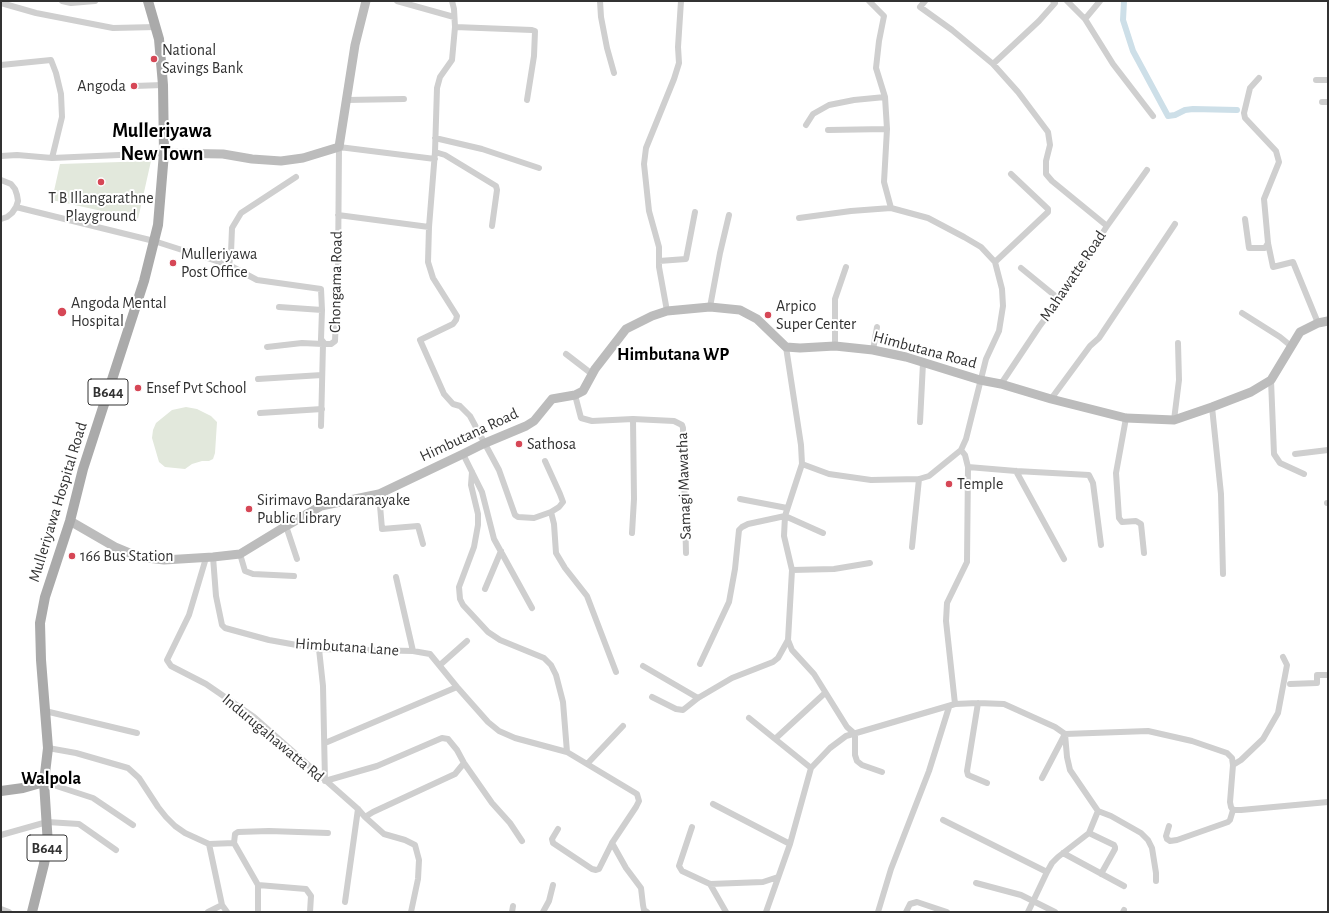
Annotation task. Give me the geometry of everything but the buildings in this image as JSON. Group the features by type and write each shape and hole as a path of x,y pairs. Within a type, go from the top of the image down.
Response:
{"main road":[{"name":"Mulleriyawa Hospital Road","path":"44,782 48,748 40,623 45,597 70,521 83,469 144,282 158,225 164,153 163,85 159,39 148,1"},
{"path":"1,791 23,788 44,782"},
{"name":"B644","path":"32,912 48,845 44,782"}],"street":[{"path":"62,1 71,3 95,1"},
{"path":"339,147 355,45 366,1"},
{"path":"397,1 454,17"},
{"path":"452,1 455,26 452,60 440,77 437,88 436,138 429,227 428,262 433,278 457,316 453,324 420,340 444,394 453,404 460,406 470,416 483,444 499,470 515,514 518,517 534,518 551,512 559,507 562,502 560,494 545,461"},
{"path":"600,1 601,17 607,48 614,73"},
{"path":"667,311 658,261 659,247 649,211 644,164 646,148 679,63 678,46 681,1"},
{"path":"869,1 884,16 876,68 885,97 887,128 884,182 891,208"},
{"name":"Mahawatte Road","path":"925,1 920,7 952,30 993,64 1018,92 1048,132 1050,145 1046,161 1046,174 1052,181 1107,226 1001,384"},
{"path":"1067,1 1085,19 1113,64 1152,116"},
{"path":"1085,19 1100,1"},
{"path":"993,64 1033,26 1055,2"},
{"path":"1,3 36,13 113,28 156,27"},
{"path":"455,26 532,30 535,32 534,56 527,100"},
{"path":"1,65 51,60 61,94 62,117 52,158"},
{"path":"1259,78 1250,88 1244,113 1245,118 1276,152 1279,162 1264,199 1268,244 1273,267 1292,262 1318,323"},
{"path":"1316,80 1328,80"},
{"path":"134,86 163,85"},
{"path":"806,125 813,114 829,106 854,100 885,97"},
{"path":"346,100 404,99"},
{"path":"828,130 887,128"},
{"path":"436,138 482,149 540,168"},
{"path":"1,156 17,155 52,158 164,153 223,154 252,159 281,161 303,158 339,147 434,159"},
{"name":"Chongama Road","path":"16,207 154,241 229,265 261,281 321,289 322,342 325,344 331,344 335,341 338,271 339,147"},
{"path":"435,152 445,155 496,186 497,190 492,226"},
{"path":"1107,226 1148,170"},
{"path":"996,262 1048,212 1048,209 1011,174"},
{"path":"229,265 232,253 232,228 241,213 296,176"},
{"path":"1,180 10,184 15,189 18,201 12,213 1,219"},
{"path":"799,218 850,211 891,208 928,218 981,247 996,262 1002,289 1003,306 999,331 986,359 966,439 961,450 929,476 919,479 870,480 829,474 802,464"},
{"path":"658,261 686,259 695,212"},
{"path":"710,307 729,215"},
{"path":"338,216 429,227"},
{"path":"1245,219 1249,248 1265,248 1268,244"},
{"path":"1051,399 1090,346 1099,338 1175,224"},
{"path":"834,346 835,298 846,267"},
{"path":"1021,268 1059,299"},
{"path":"279,306 322,310"},
{"path":"575,395 583,391 592,374 626,329 652,316 667,311 710,307 740,310 757,319 786,347 801,445 802,464 785,516 784,536 792,570 788,640 792,650 814,674 847,727 855,734 855,755 857,761 862,765 882,772"},
{"path":"1242,313 1280,337 1290,346"},
{"name":"Himbutana Road","path":"786,347 800,348 834,346 873,350 906,357 980,380 1001,384 1051,399 1126,418 1174,420 1251,392 1271,380 1290,346 1300,332 1328,320"},
{"path":"873,350 877,327"},
{"path":"268,347 322,342 321,426"},
{"path":"1174,420 1179,380 1178,344"},
{"path":"566,354 592,374"},
{"path":"920,422 924,363"},
{"path":"258,379 322,374"},
{"path":"1271,380 1274,454 1280,463 1304,474"},
{"name":"Himbutana Road","path":"70,521 115,547 139,557 164,560 240,554 321,506 379,494 483,444 526,426 534,420 552,399 575,395"},
{"name":"Samagi Mawatha","path":"575,395 581,418 592,420 634,419 674,421 682,425 686,553"},
{"path":"1212,407 1221,494 1223,574"},
{"path":"260,413 322,408"},
{"path":"1126,418 1116,473 1119,518 1122,522 1136,521 1142,524 1144,553"},
{"path":"632,533 634,499 634,419"},
{"path":"955,704 946,615 947,603 967,562 968,467 965,455 961,450"},
{"path":"1295,454 1328,450"},
{"path":"463,454 482,492 494,539 532,608"},
{"path":"968,467 1089,475 1093,483 1101,545"},
{"path":"1016,471 1064,559"},
{"path":"472,472 471,485 478,514 478,525 474,547 459,587 460,599 463,605 488,632 500,640 544,658 551,665 556,675 562,702 567,752"},
{"path":"912,547 919,479"},
{"path":"379,494 382,529 418,526 423,544"},
{"path":"740,499 788,508"},
{"path":"551,512 554,524 556,553 565,568 587,596 616,672"},
{"path":"700,664 729,602 740,530 742,527 748,524 785,516 823,533"},
{"path":"286,526 296,559"},
{"path":"485,589 501,551"},
{"path":"240,554 245,570 253,574 294,576"},
{"name":"Himbutana Lane","path":"209,557 222,625 224,628 269,640 319,649 413,651 430,654 488,722 499,731 516,738 567,752 588,763 638,794 639,801 636,807 612,842"},
{"name":"Indurugahawatta Rd","path":"209,557 189,615 167,660 170,666 206,684 254,718 358,809 384,834 405,840 415,845 419,860 418,879 411,912"},
{"path":"792,570 834,569 870,563"},
{"path":"396,577 413,651"},
{"path":"652,697 676,709 683,710 698,698 732,678 773,662 778,658 788,640"},
{"path":"440,665 467,641"},
{"path":"319,649 323,686 325,781 377,766 442,738 448,739 492,803 510,823 522,841"},
{"path":"1233,766 1263,739 1278,713 1287,665 1283,657"},
{"path":"642,666 698,698"},
{"path":"1290,684 1316,683 1317,675 1328,675"},
{"path":"325,743 457,687"},
{"path":"775,740 826,693"},
{"path":"978,702 967,771 968,775 987,783"},
{"path":"766,912 790,844 811,768 830,748 846,736 955,704 978,702 1004,704 1055,727 1065,734 1148,731 1192,741 1227,753 1232,758 1233,766 1230,802 1233,810 1230,820 1177,840 1167,839 1166,836 1169,826"},
{"path":"878,912 891,869 929,771 949,707"},
{"path":"45,711 137,733"},
{"path":"749,718 811,768"},
{"path":"588,763 623,726"},
{"path":"1042,778 1065,734"},
{"path":"1065,734 1070,770 1098,811 1111,816 1141,833 1148,840 1152,848 1156,881"},
{"path":"48,748 76,753 128,768 139,778 158,807 175,826 185,833 209,844 234,843"},
{"path":"365,817 455,774 464,763"},
{"path":"44,782 93,798 133,826"},
{"path":"1233,810 1328,802"},
{"path":"713,804 790,844"},
{"path":"345,902 358,809"},
{"path":"1028,912 1047,872 1055,860 1089,833 1098,811"},
{"path":"942,820 1047,872"},
{"path":"1,835 47,822 79,824 116,850"},
{"path":"692,827 679,866 682,871 710,884 763,882 778,877"},
{"path":"558,829 552,839 553,843 596,870 601,867 612,842"},
{"path":"258,912 258,885 234,843 235,834 238,832 269,831 328,833"},
{"path":"1089,833 1114,845 1115,847 1101,874"},
{"path":"612,842 626,868 641,888 644,910 647,912"},
{"path":"209,844 222,905 227,912"},
{"path":"1063,853 1124,886"},
{"path":"976,883 1021,895 1054,912"},
{"path":"543,912 549,901 554,884"},
{"path":"710,884 726,912"},
{"path":"258,885 306,889 311,896 310,912"},
{"path":"906,912 910,904 917,902 947,912"},
{"path":"208,912 222,905"},
{"path":"1,909 9,912"}],"shaded area":[{"name":"T B Illangarathne Playground","path":"151,161 138,219 52,200 60,164"},
{"path":"186,407 197,409 211,416 217,422 215,453 213,459 192,464 185,469 165,467 159,462 152,438 153,430 156,423 172,410"}],"waterway":[{"path":"1124,1 1123,20 1133,51 1168,116 1193,109 1237,110"}],"place":[{"name":"National Savings Bank","path":"154,59"},
{"name":"Angoda","path":"134,86"},
{"name":"T B Illangarathne Playground","path":"101,182"},
{"name":"Mulleriyawa Post Office","path":"173,263"},
{"name":"Angoda Mental Hospital","path":"62,312"},
{"name":"Arpico Super Center","path":"768,315"},
{"name":"Ensef Pvt School","path":"138,388"},
{"name":"Sathosa","path":"519,444"},
{"name":"Temple","path":"949,484"},
{"name":"Sirimavo Bandaranayake Public Library","path":"249,509"},
{"name":"166 Bus Station","path":"72,556"}],"district":[{"name":"Mulleriyawa New Town","path":"162,142"},
{"name":"Himbutana WP","path":"673,355"},
{"name":"Walpola","path":"51,779"}]}
